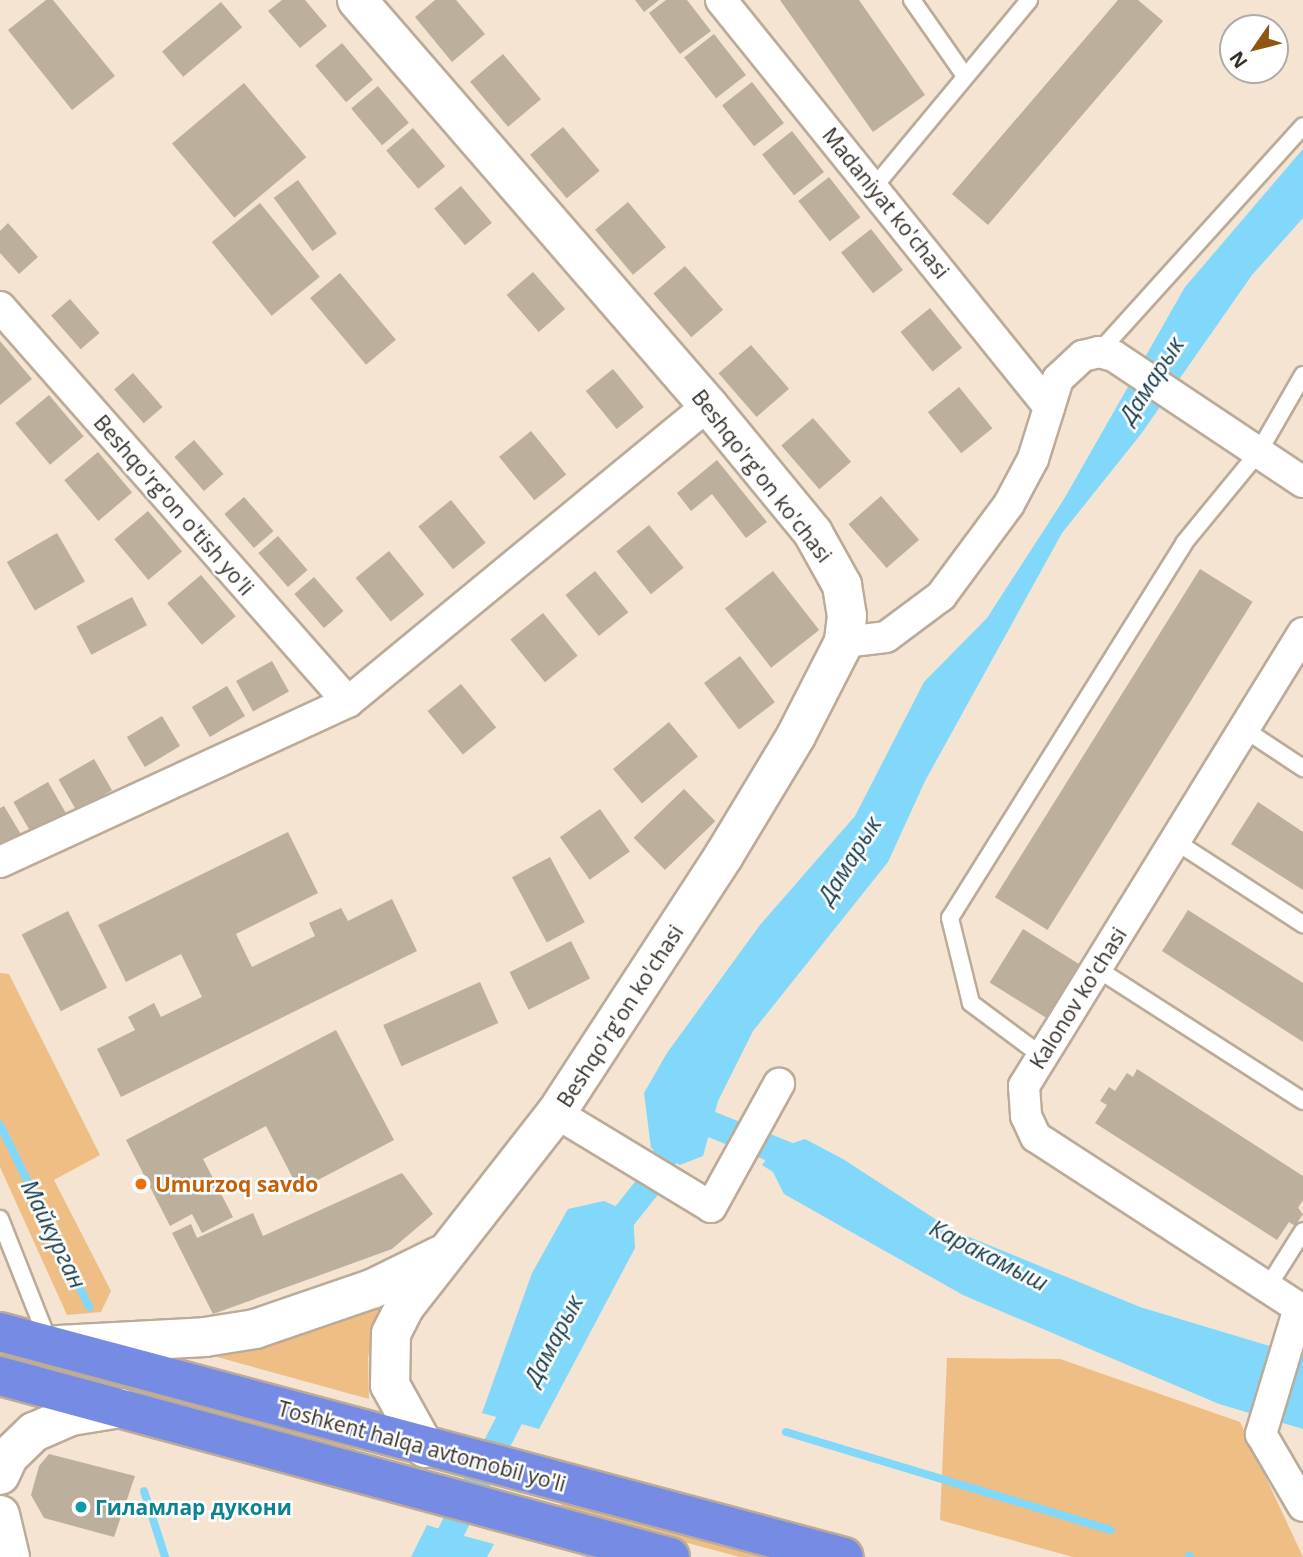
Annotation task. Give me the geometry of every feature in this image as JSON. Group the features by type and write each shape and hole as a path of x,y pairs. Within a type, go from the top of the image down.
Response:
{"highway":[{"name":"Toshkent halqa avtomobil yo'li","path":"0,1332 425,1448 844,1557"},
{"name":"Toshkent halqa avtomobil yo'li","path":"0,1376 410,1487 568,1538 670,1557"}],"main road":[{"name":"Beshqo'rg'on ko'chasi","path":"357,0 708,405 830,558 845,601 844,642 796,736 736,835 556,1113 405,1306 389,1347 390,1385 425,1448"},
{"name":"Beshqo'rg'on ko'chasi","path":"50,1346 205,1337 255,1329 372,1289 450,1250"},
{"path":"0,1475 9,1456 34,1433 71,1416 120,1408"},
{"path":"0,1515 9,1557"},
{"path":"0,1544 9,1557"}],"street":[{"name":"Madaniyat ko'chasi","path":"721,0 1049,407"},
{"name":"Beshqo'rg'on o'tish yo'li","path":"0,307 348,702"},
{"path":"844,642 886,637 941,596 1009,504 1033,459 1058,379 1069,365 1107,354 1192,407 1303,482"},
{"path":"0,862 348,702 708,405"},
{"name":"Kalonov ko'chasi","path":"1299,1308 1036,1137 1026,1116 1024,1086 1303,633"},
{"path":"556,1113 710,1207 779,1084"},
{"path":"1299,1308 1261,1434 1303,1507"}],"lane":[{"path":"912,0 965,76"},
{"path":"874,187 1029,0"},
{"path":"1107,354 1303,126"},
{"path":"1042,1056 971,1003 950,918 1184,543 1258,453 1301,384"},
{"path":"1244,729 1303,768"},
{"path":"1175,841 1303,925"},
{"path":"1097,968 1303,1101"},
{"path":"0,1219 50,1346"},
{"path":"1267,1288 1303,1231"}],"shaded area":[{"path":"0,973 9,974 100,1155 54,1180 111,1291 101,1312 67,1315 0,1167"},
{"path":"389,1299 373,1331 368,1358 369,1399 210,1355 334,1323"},
{"path":"0,1344 358,1440 354,1455 0,1361"},
{"path":"947,1358 1060,1359 1240,1422 1303,1557 1073,1557 940,1520"},
{"path":"564,1494 801,1557 740,1557 560,1509"}],"water":[{"path":"1303,149 1303,218 1252,275 1141,434 1062,533 925,781 888,862 753,1031 718,1101 703,1156 680,1165 651,1148 644,1093 667,1053 760,925 855,816 924,682 987,618 1064,499 1185,287"},
{"path":"781,1139 790,1144 805,1139 843,1159 952,1230 1140,1307 1303,1356 1303,1429 1219,1404 963,1295 784,1194 773,1172 762,1165"},
{"path":"604,1201 633,1214 635,1248 539,1429 482,1413 532,1273 568,1209"},
{"path":"427,1525 494,1544 487,1557 411,1557"}],"building":[{"path":"46,0 53,0 115,76 72,110 8,30"},
{"path":"282,0 305,0 327,26 300,48 268,11"},
{"path":"435,0 456,0 485,34 452,62 415,17"},
{"path":"635,0 659,0 644,12"},
{"path":"666,0 687,0 711,31 680,54 649,13"},
{"path":"780,0 859,0 925,95 873,132"},
{"path":"1118,0 1138,0 1163,21 988,225 952,194"},
{"path":"221,2 242,27 183,77 162,51"},
{"path":"714,34 746,75 716,98 684,57"},
{"path":"342,43 373,80 346,102 315,65"},
{"path":"503,54 541,99 508,127 470,82"},
{"path":"752,82 784,123 754,146 722,105"},
{"path":"244,83 306,157 234,218 172,143"},
{"path":"378,86 409,123 382,145 351,108"},
{"path":"563,127 600,171 567,198 530,155"},
{"path":"413,128 445,166 418,189 386,150"},
{"path":"792,131 824,172 794,195 762,154"},
{"path":"829,177 860,217 830,241 798,201"},
{"path":"298,180 337,233 313,251 274,198"},
{"path":"461,186 492,223 465,245 434,208"},
{"path":"628,202 666,247 633,275 595,230"},
{"path":"260,203 320,277 272,316 212,242"},
{"path":"8,223 38,257 19,274 0,253 0,231"},
{"path":"871,229 903,270 873,293 841,252"},
{"path":"685,266 723,310 691,337 653,294"},
{"path":"533,272 565,309 539,332 507,295"},
{"path":"340,273 396,340 366,365 310,298"},
{"path":"70,299 100,333 81,349 51,315"},
{"path":"930,308 962,348 933,372 900,332"},
{"path":"0,341 32,379 0,405"},
{"path":"751,345 789,389 757,417 719,373"},
{"path":"613,369 644,407 617,429 586,391"},
{"path":"133,373 163,407 144,423 114,389"},
{"path":"959,387 992,428 961,453 928,412"},
{"path":"49,395 84,436 50,465 15,423"},
{"path":"813,418 851,462 819,489 781,446"},
{"path":"531,431 566,475 534,500 499,457"},
{"path":"194,440 224,474 204,491 174,457"},
{"path":"98,452 132,493 98,521 64,480"},
{"path":"717,460 767,522 746,538 712,494 691,511 677,493"},
{"path":"881,496 919,540 887,568 849,524"},
{"path":"244,497 274,531 254,548 224,514"},
{"path":"451,500 486,543 453,569 418,526"},
{"path":"148,511 182,552 148,580 114,539"},
{"path":"649,525 684,568 651,594 616,551"},
{"path":"57,533 85,581 35,610 7,562"},
{"path":"278,536 308,570 288,587 258,553"},
{"path":"389,551 424,595 391,622 356,578"},
{"path":"1200,569 1253,602 1048,930 995,897"},
{"path":"595,571 628,612 599,636 565,595"},
{"path":"773,571 819,630 771,668 725,609"},
{"path":"201,575 236,616 202,645 167,603"},
{"path":"314,577 344,611 324,628 294,594"},
{"path":"132,597 147,625 91,655 76,627"},
{"path":"543,613 578,656 545,682 510,639"},
{"path":"740,656 775,702 739,729 704,683"},
{"path":"272,661 289,692 253,711 236,681"},
{"path":"461,684 496,728 463,755 428,711"},
{"path":"227,686 245,716 210,737 192,707"},
{"path":"162,716 180,746 145,767 127,737"},
{"path":"669,722 698,756 642,803 613,769"},
{"path":"94,759 112,790 76,811 58,780"},
{"path":"48,782 66,813 31,833 13,802"},
{"path":"684,789 715,821 665,870 634,838"},
{"path":"1258,802 1303,832 1303,890 1231,844"},
{"path":"4,806 22,836 0,848 0,808"},
{"path":"600,809 630,852 590,880 560,837"},
{"path":"288,832 318,893 236,934 252,967 315,936 309,923 341,908 348,921 392,899 417,951 121,1097 97,1049 135,1030 128,1017 154,1003 161,1017 202,997 181,954 126,982 98,925"},
{"path":"550,857 585,922 547,943 512,877"},
{"path":"1188,910 1303,983 1303,1042 1162,951"},
{"path":"68,911 107,988 61,1011 22,935"},
{"path":"1023,929 1085,968 1052,1021 990,982"},
{"path":"571,941 590,978 529,1010 510,972"},
{"path":"480,982 498,1023 401,1066 383,1025"},
{"path":"336,1030 394,1140 299,1190 266,1126 203,1159 233,1217 202,1233 192,1214 170,1226 126,1140"},
{"path":"1137,1069 1303,1176 1303,1200 1298,1208 1303,1214 1295,1226 1289,1222 1277,1240 1095,1123 1107,1105 1100,1101 1109,1087 1115,1091 1127,1073 1133,1077"},
{"path":"402,1173 433,1214 392,1249 213,1314 172,1233 191,1224 197,1238 253,1213 263,1236"},
{"name":"Гиламлар дукони","path":"49,1454 135,1476 114,1537 44,1518 31,1495 39,1466"}],"waterway":[{"name":"Каракамыш","path":"683,1113 805,1162"},
{"name":"Майкурган","path":"0,1125 89,1307"},
{"name":"Дамарык","path":"606,1239 657,1175 678,1125"},
{"name":"Дамарык","path":"438,1557 525,1390"},
{"path":"786,1432 1111,1530"},
{"name":"Майкурган","path":"144,1491 165,1557"}],"place":[{"name":"Umurzoq savdo","path":"141,1184"},
{"name":"Гиламлар дукони","path":"81,1507"}]}
